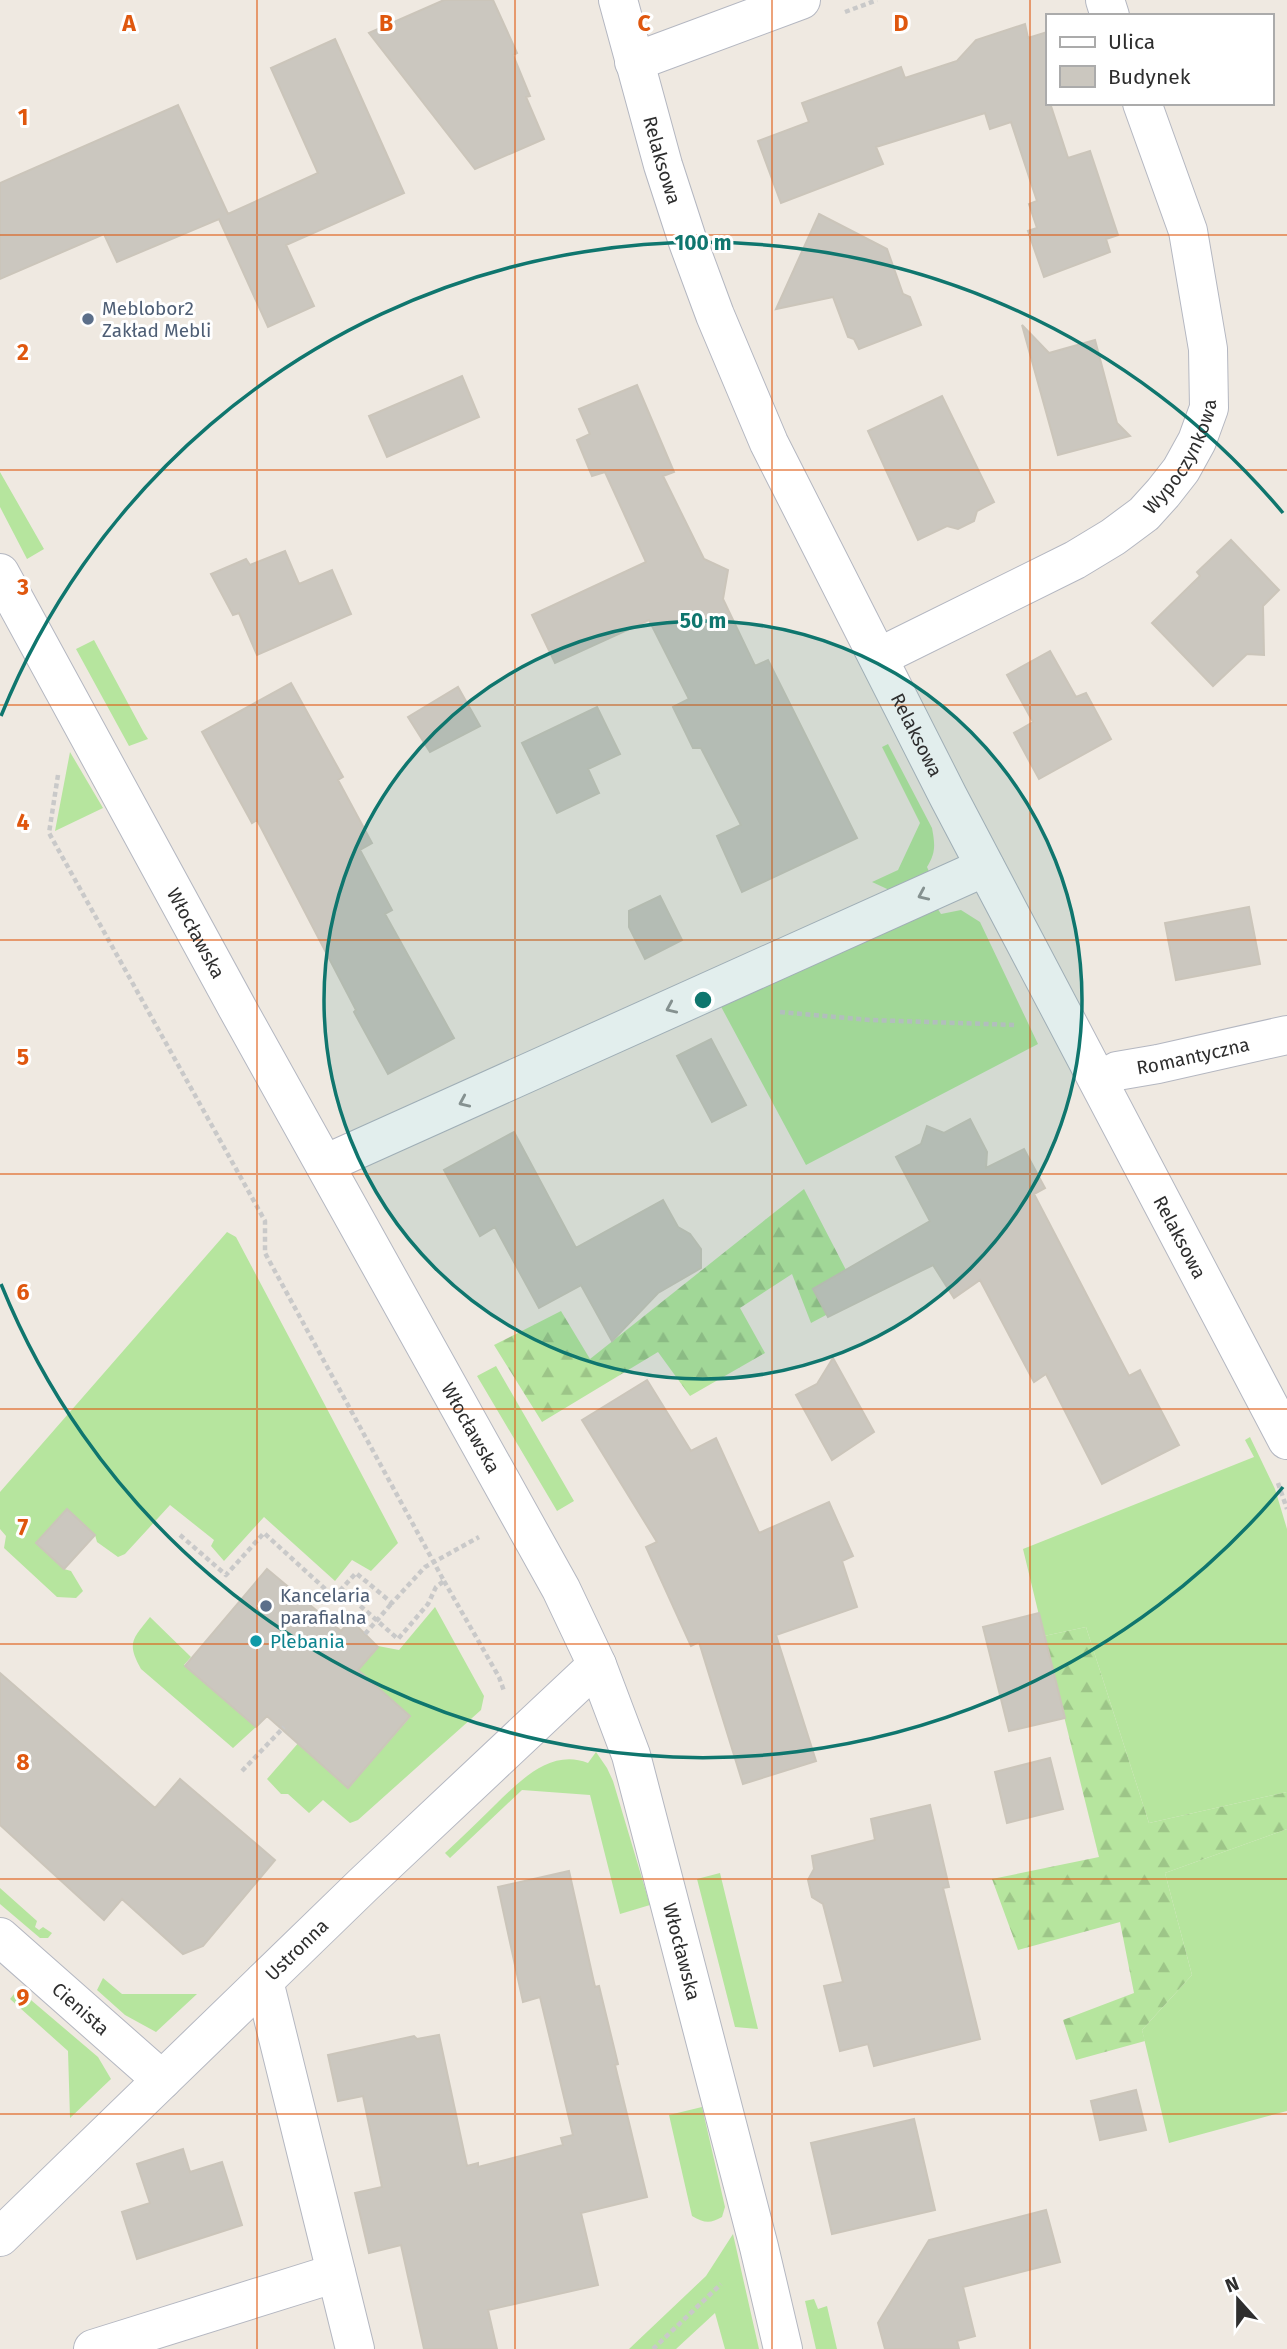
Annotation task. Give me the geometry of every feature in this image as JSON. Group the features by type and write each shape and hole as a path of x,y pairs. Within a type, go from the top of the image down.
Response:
{"street":[{"name":"Relaksowa","path":"618,0 663,165 715,315 769,443 985,867 1287,1440"},
{"path":"635,62 801,0"},
{"name":"Wypoczynkowa","path":"879,657 1075,560 1113,537 1144,514 1163,494 1181,470 1197,441 1209,408 1208,349 1188,231 1143,105"},
{"name":"Włocławska","path":"0,573 240,1013 561,1589 597,1665 631,1755 783,2349"},
{"path":"326,1164 985,867"},
{"name":"Romantyczna","path":"1099,1081 1116,1071 1287,1035"},
{"name":"Ustronna","path":"0,2237 264,1981 597,1665"},
{"name":"Cienista","path":"0,1937 162,2080"},
{"path":"264,1981 355,2349"},
{"path":"93,2349 336,2273"}],"path":[{"path":"60,765 48,833 265,1221 265,1252 499,1677 506,1700"},
{"path":"714,989 765,1011 870,1020 1028,1025"},
{"path":"180,1535 226,1575 264,1533 334,1598 356,1573 392,1603"},
{"path":"365,1634 425,1567 483,1535"},
{"path":"357,1603 398,1639 428,1604 436,1587 444,1581"},
{"path":"242,1771 284,1727"},
{"path":"653,2349 759,2248"}],"green space":[{"path":"0,472 44,549 27,559 0,507"},
{"path":"94,640 148,739 129,746 76,649"},
{"path":"888,744 932,828 934,844 927,867 931,876 898,894 872,882 898,870 920,823 882,747"},
{"path":"70,752 103,808 55,831"},
{"path":"934,903 941,914 961,910 980,922 1038,1044 806,1165 718,1001"},
{"path":"804,1189 860,1297 811,1323 792,1274 740,1308 765,1353 690,1396 658,1352 542,1422 494,1345 561,1311 590,1359"},
{"path":"227,1232 236,1237 398,1543 371,1571 352,1560 335,1581 264,1517 224,1561 211,1546 214,1540 170,1505 125,1554 118,1557 97,1542 95,1535 67,1509 36,1543 64,1569 71,1571 83,1591 76,1598 57,1597 4,1548 6,1536 0,1529 0,1492"},
{"path":"496,1366 574,1501 557,1511 477,1376"},
{"path":"1250,1437 1275,1489 1287,1529 1287,1792 1149,1823 1086,1627 1044,1636 1023,1549 1254,1457 1245,1440"},
{"path":"435,1607 484,1696 481,1710 358,1820 350,1823 323,1800 309,1813 288,1794 281,1794 267,1779 300,1741 348,1788 410,1717 376,1686 356,1673 378,1646 399,1650"},
{"path":"150,1617 191,1657 184,1665 256,1727 233,1748 141,1669 133,1646 136,1636"},
{"path":"1086,1627 1149,1823 1287,1792 1287,1829 1165,1873 1192,1975 1142,2030 1145,2041 1076,2060 1063,2020 1134,1993 1120,1922 1018,1950 992,1879 1099,1857 1044,1636"},
{"path":"596,1752 613,1781 650,1905 620,1914 590,1795 522,1790 450,1858 445,1853 514,1787 536,1770 561,1760 588,1763"},
{"path":"1287,1829 1287,2111 1169,2143 1142,2030 1192,1975 1165,1873"},
{"path":"720,1873 758,2029 735,2027 697,1879"},
{"path":"0,1888 37,1921 35,1927 39,1930 43,1927 52,1933 48,1938 40,1938 0,1904"},
{"path":"103,1978 122,1994 197,1994 156,2032 125,2015 97,1990"},
{"path":"18,1989 98,2057 111,2079 70,2118 68,2051 10,1999"},
{"path":"702,2107 725,2207 722,2217 710,2222 692,2216 669,2115"},
{"path":"733,2234 759,2349 725,2349 715,2313 676,2349 629,2349 706,2276"},
{"path":"814,2299 818,2309 827,2306 837,2349 816,2349 805,2301"}],"building":[{"path":"444,0 493,0 517,53 513,55 530,96 526,97 544,139 475,169 369,33"},
{"path":"1025,24 1028,38 1046,32 1046,105 1051,105 1068,158 1090,151 1118,235 1106,239 1110,252 1044,277 1028,231 1037,228 1029,204 1037,201 1011,122 990,129 985,113 876,147 883,164 781,203 758,141 809,122 802,103 901,67 905,78 957,61 976,40"},
{"path":"335,39 404,193 286,245 314,306 268,327 219,219 117,262 104,234 0,279 0,183 178,105 228,214 318,173 271,68"},
{"path":"819,214 887,249 903,294 910,297 921,325 859,349 854,339 848,337 833,297 776,309"},
{"path":"1022,325 1049,353 1095,340 1117,423 1130,436 1058,455"},
{"path":"462,376 479,417 387,457 369,416"},
{"path":"637,385 674,472 663,476 704,559 728,570 723,599 755,666 768,660 857,838 742,892 717,836 741,825 701,748 693,748 673,707 689,699 649,620 555,663 532,615 646,562 605,472 592,476 577,440 590,434 579,409"},
{"path":"942,396 994,502 977,511 974,521 958,529 947,526 918,540 868,431"},
{"path":"1231,540 1279,590 1263,606 1264,655 1247,654 1213,686 1152,623 1200,576 1197,572"},
{"path":"285,551 299,584 332,570 351,614 257,655 239,613 233,615 211,574 246,559 250,565"},
{"path":"1050,651 1076,697 1086,693 1111,739 1039,779 1014,733 1033,722 1007,675"},
{"path":"291,683 343,777 338,780 372,843 360,850 392,910 385,914 454,1038 388,1074 257,820 252,823 202,732"},
{"path":"458,687 480,726 430,752 408,717"},
{"path":"597,707 620,754 588,769 599,793 557,813 522,743"},
{"path":"660,896 682,940 645,959 629,927 629,911"},
{"path":"1249,907 1260,964 1176,980 1165,923"},
{"path":"711,1039 746,1105 712,1122 677,1056"},
{"path":"970,1119 987,1152 986,1168 1024,1149 1045,1188 1034,1194 1129,1376 1140,1370 1179,1445 1102,1484 1046,1374 1034,1382 980,1280 954,1298 933,1265 828,1317 813,1289 930,1221 896,1157 921,1144 927,1126 944,1133"},
{"path":"514,1132 576,1248 663,1200 678,1227 690,1234 701,1249 701,1268 658,1293 612,1341 581,1285 539,1308 495,1227 480,1236 444,1170"},
{"path":"833,1358 874,1432 832,1460 796,1395 817,1384"},
{"path":"647,1380 691,1451 716,1438 759,1533 829,1502 853,1556 842,1561 857,1607 776,1635 816,1761 743,1784 699,1642 691,1646 646,1547 657,1542 582,1420"},
{"path":"67,1509 95,1535 64,1569 36,1543"},
{"path":"267,1569 341,1631 351,1620 378,1647 358,1670 410,1716 348,1788 267,1716 256,1727 185,1666"},
{"path":"1039,1613 1065,1718 1009,1731 983,1627"},
{"path":"0,1673 155,1808 180,1779 275,1860 203,1946 183,1954 122,1899 104,1920 0,1825"},
{"path":"1050,1758 1063,1809 1007,1823 995,1772"},
{"path":"930,1805 949,1887 943,1888 980,2039 874,2066 868,2044 840,2051 824,1986 843,1982 823,1904 812,1897 808,1880 814,1869 812,1856 875,1840 871,1819"},
{"path":"569,1871 595,1987 599,1986 618,2064 615,2065 647,2197 581,2213 598,2285 488,2310 497,2349 424,2349 401,2245 369,2253 355,2193 382,2187 363,2096 338,2101 328,2055 414,2036 417,2039 439,2035 467,2166 478,2163 478,2167 563,2145 561,2138 573,2135 540,1997 523,2002 498,1887"},
{"path":"1136,2090 1146,2130 1100,2140 1091,2101"},
{"path":"914,2119 935,2210 832,2234 811,2143"},
{"path":"183,2149 190,2172 222,2162 242,2225 137,2259 122,2212 150,2203 137,2164"},
{"path":"1046,2210 1060,2262 963,2287 975,2336 957,2341 959,2349 885,2349 878,2323 929,2240"}],"place":[{"name":"Meblobor2 Zakład Mebli","path":"88,319"},
{"name":"Kancelaria parafialna","path":"266,1606"},
{"name":"Plebania","path":"256,1641"}]}
